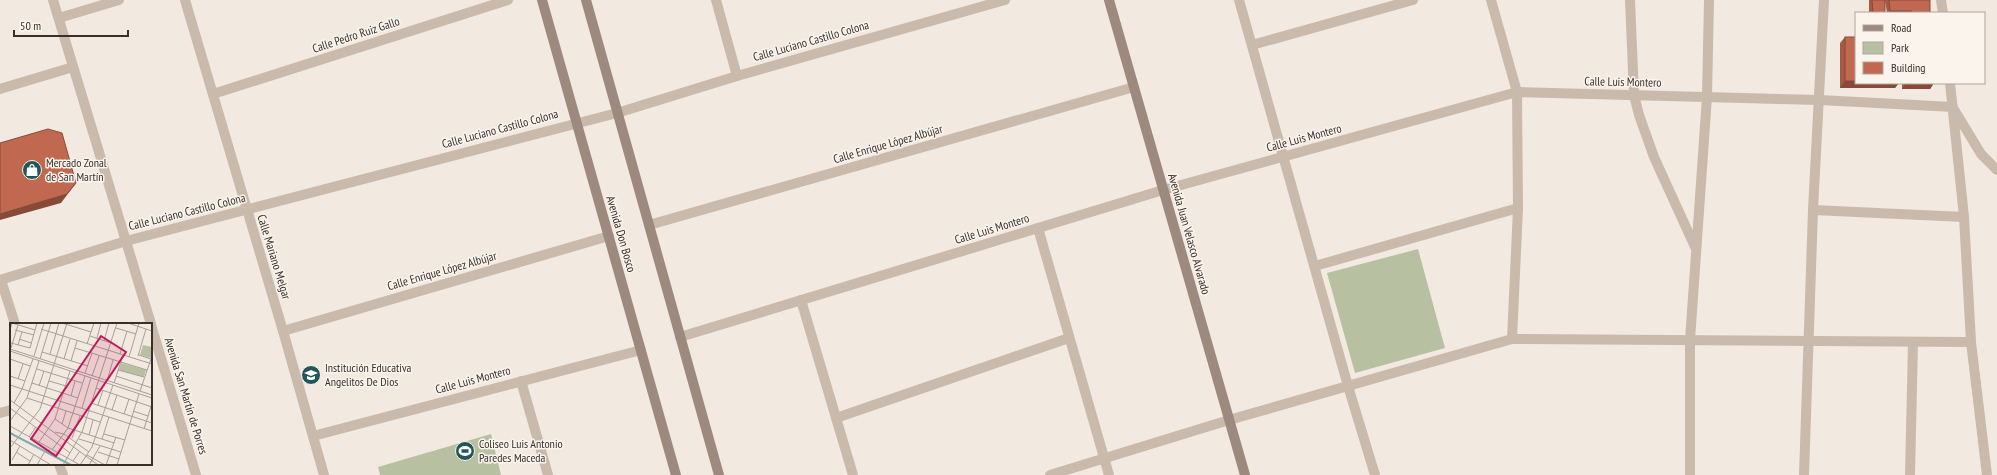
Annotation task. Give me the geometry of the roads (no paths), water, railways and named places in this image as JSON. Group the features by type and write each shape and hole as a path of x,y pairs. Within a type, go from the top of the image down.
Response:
{"street":[{"name":"Avenida San Martín de Porres","path":"53,0 150,323"},
{"path":"58,18 118,0"},
{"name":"Calle Mariano Melgar","path":"185,0 324,475"},
{"name":"Calle Pedro Ruiz Gallo","path":"213,94 508,0"},
{"name":"Avenida Don Bosco","path":"542,0 676,475"},
{"path":"586,0 720,475"},
{"path":"716,0 737,76"},
{"name":"Calle Luciano Castillo Colona","path":"1,280 126,241 576,122 617,113 980,3 1005,0"},
{"name":"Avenida Juan Velasco Alvarado","path":"1109,0 1245,475"},
{"path":"1239,0 1348,386 1376,475"},
{"path":"1252,45 1413,0"},
{"path":"1491,0 1517,92 1518,208 1512,340"},
{"path":"1630,0 1634,96 1654,158 1696,249"},
{"path":"1690,475 1690,340 1706,97 1709,0"},
{"path":"1804,475 1813,210 1820,100 1824,0"},
{"path":"1941,0 1943,12"},
{"path":"0,89 73,67"},
{"path":"1950,84 1964,217 1971,342 1987,475"},
{"name":"Calle Enrique López Albújar","path":"649,225 1134,87"},
{"name":"Calle Luis Montero","path":"680,337 1163,190 1517,92 1820,100 1953,107"},
{"path":"1953,107 1980,154 1997,170"},
{"path":"1315,266 1518,208"},
{"path":"1813,210 1964,217"},
{"path":"1038,228 1109,475"},
{"name":"Calle Enrique López Albújar","path":"283,331 609,236"},
{"path":"1,280 15,323"},
{"path":"801,300 853,475"},
{"name":"Avenida San Martín de Porres","path":"152,328 196,475"},
{"path":"836,418 1069,338"},
{"path":"1050,475 1229,420 1512,340 1808,340 1971,342"},
{"path":"1910,475 1913,342"},
{"name":"Calle Luis Montero","path":"313,436 641,350"},
{"path":"521,381 548,475"},
{"path":"0,414 10,410"},
{"path":"59,465 63,475"}],"place":[{"name":"Mercado Zonal de San Martín","path":"32,170"},
{"name":"Institución Educativa Angelitos De Dios","path":"311,375"},
{"name":"Coliseo Luis Antonio Paredes Maceda","path":"465,451"}]}
